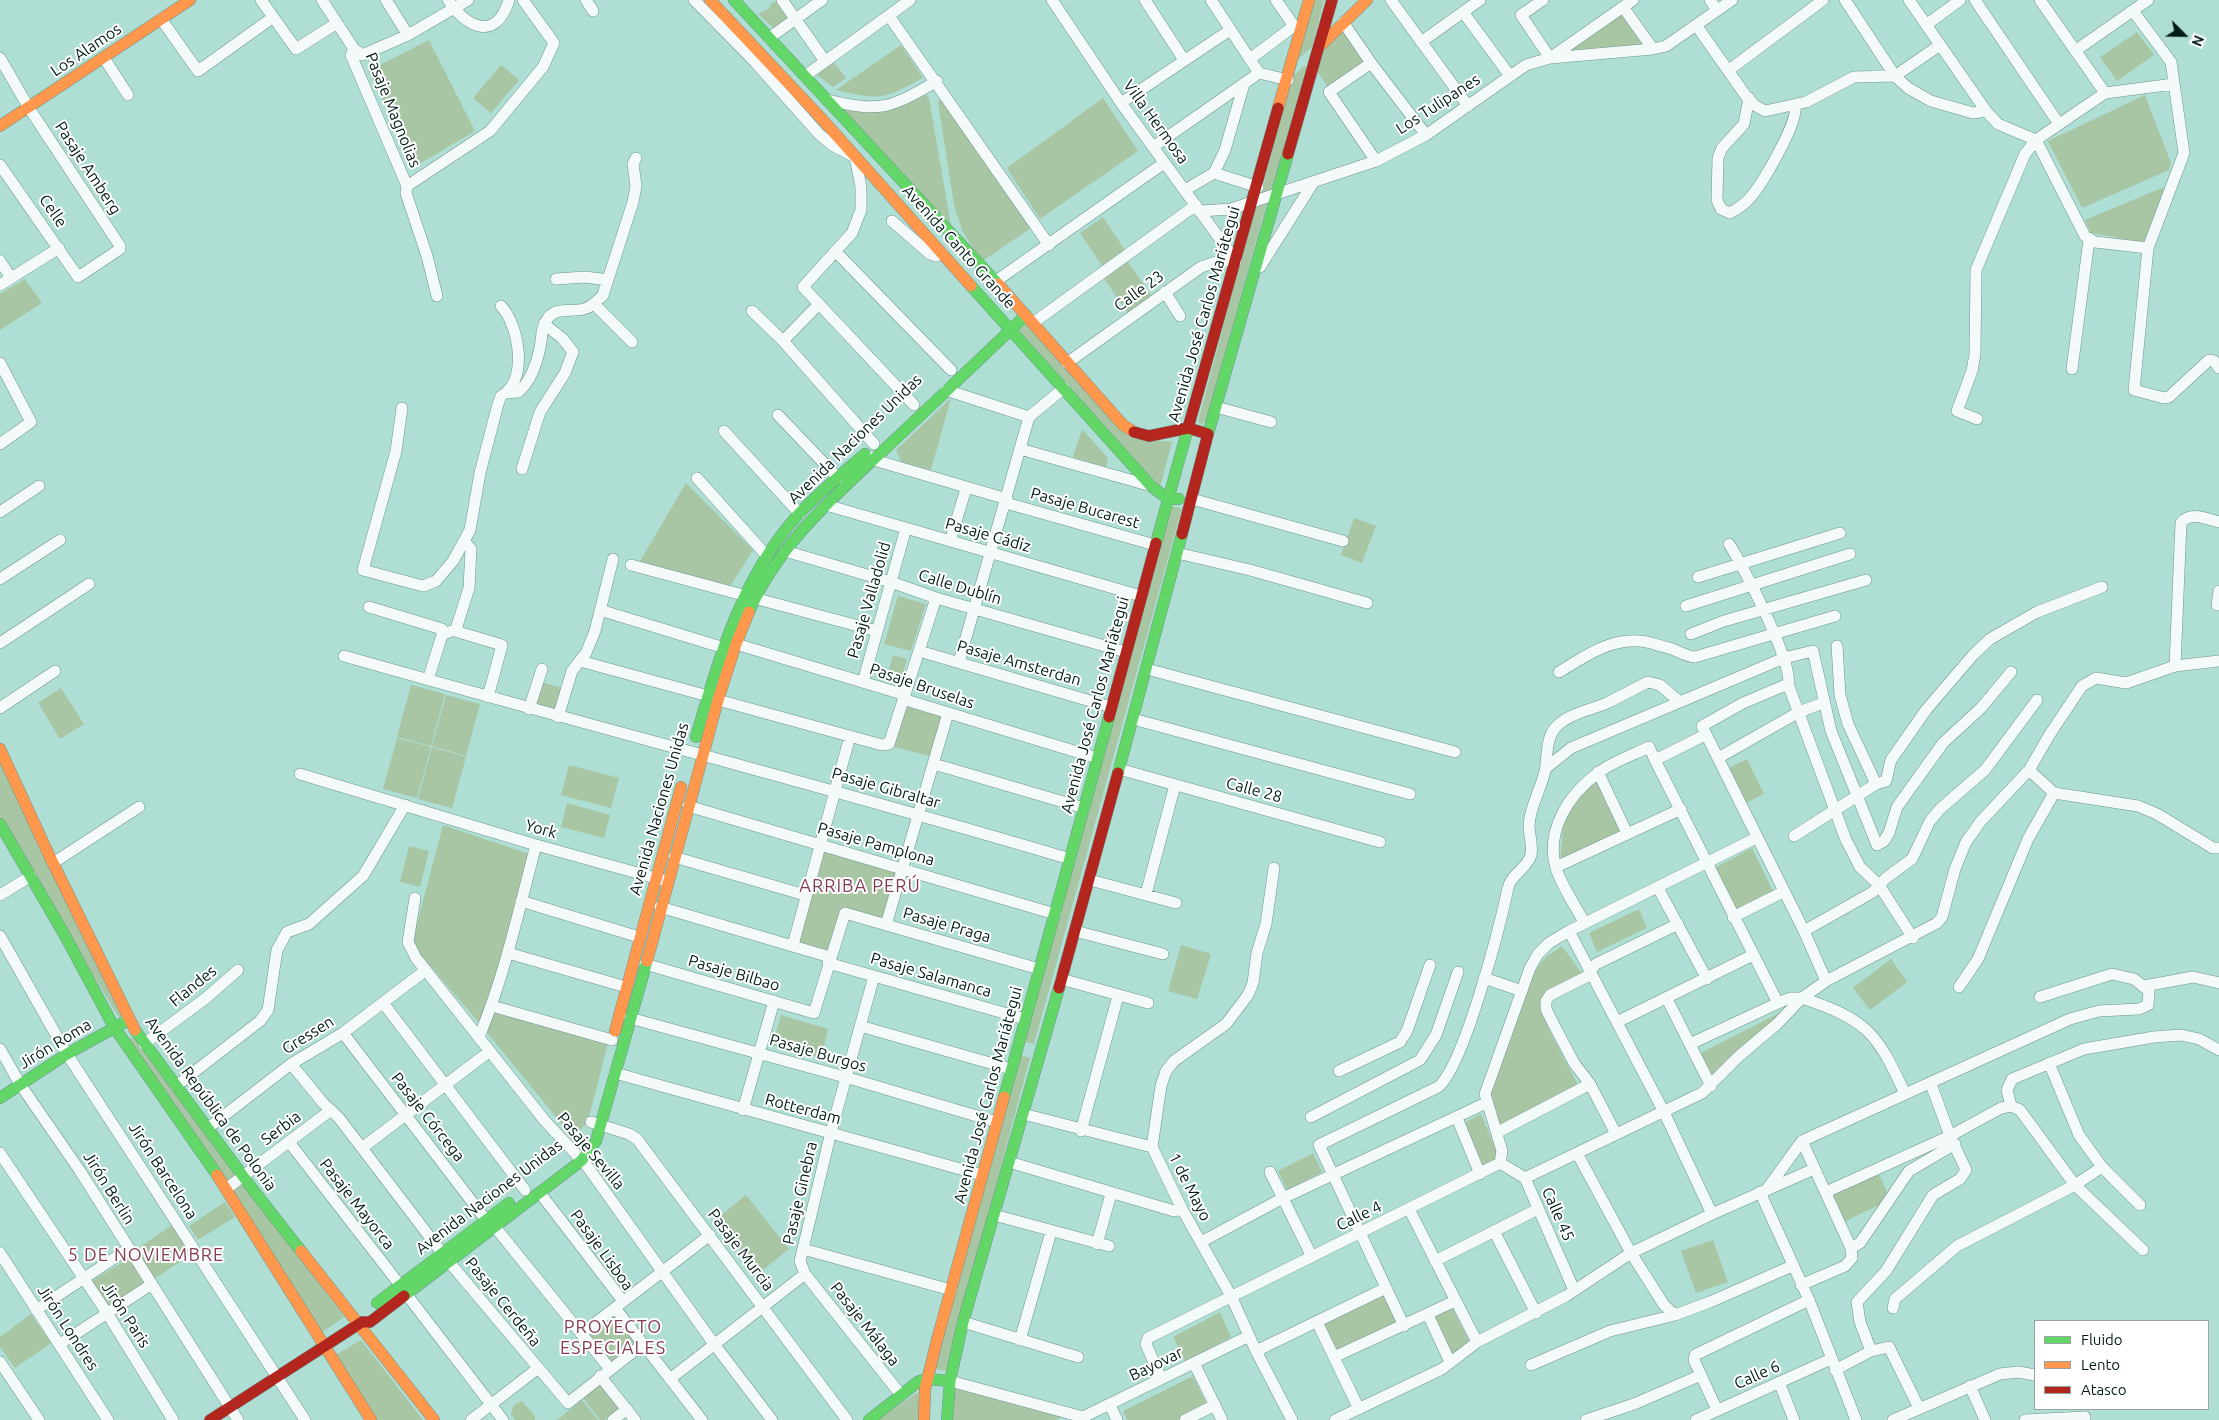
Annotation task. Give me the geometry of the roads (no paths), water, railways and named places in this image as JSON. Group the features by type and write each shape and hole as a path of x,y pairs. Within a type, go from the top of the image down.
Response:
{"main road":[{"name":"Los Alamos","path":"0,126 190,0"},
{"name":"Avenida Canto Grande","path":"710,0 1008,325 1151,486 1168,499"},
{"name":"Avenida Canto Grande","path":"733,0 996,281 1066,363 1132,432 1150,436 1188,428 1208,434"},
{"name":"Avenida José Carlos Mariátegui","path":"924,1420 927,1379 982,1175 1155,545 1288,80 1298,28 1309,0"},
{"path":"947,1420 950,1381 964,1322 1090,880 1208,434 1332,0"},
{"path":"1288,80 1343,22 1367,0"},
{"name":"Avenida Naciones Unidas","path":"210,1420 360,1324 363,1314 403,1290 491,1224 540,1192 577,1157 596,1123 615,1073 688,806 694,757 713,698 755,598 785,551 869,456 874,444 951,370 1008,325 1026,315"},
{"name":"Avenida Naciones Unidas","path":"713,698 721,647 742,597 789,525 838,478 869,456 946,390 1008,325"},
{"path":"1168,499 1192,499"},
{"name":"Avenida República de Polonia","path":"0,749 129,1020 144,1044 240,1172 434,1420"},
{"name":"Avenida Naciones Unidas","path":"596,1123 612,1040 684,780"},
{"path":"0,824 64,934 114,1027 223,1185 370,1420"},
{"name":"Jirón Roma","path":"0,1098 67,1054 129,1020"},
{"path":"1018,1048 1040,1054"},
{"name":"Avenida Naciones Unidas","path":"491,1224 525,1190 577,1157"},
{"path":"869,1420 919,1381 927,1379 950,1381"}],"street":[{"path":"261,0 293,47 298,49 337,23"},
{"name":"Pasaje Magnolias","path":"322,0 354,49 351,55 407,186 406,193 427,256 437,296"},
{"path":"386,0 408,35"},
{"path":"354,49 362,55 408,35 451,4 468,0"},
{"path":"451,4 462,19 479,26 490,25 498,19 508,0"},
{"path":"407,186 483,138 543,67 554,44 523,0"},
{"path":"586,0 593,11"},
{"path":"694,0 755,62 819,134 832,145 855,157 861,187 861,210 852,233 803,286 818,305 914,405"},
{"path":"719,10 733,0"},
{"path":"782,0 825,61"},
{"path":"769,38 822,0"},
{"name":"Villa Hermosa","path":"1052,0 1153,148 1236,261"},
{"path":"1145,0 1184,60"},
{"path":"1211,0 1259,73 1288,80"},
{"path":"1250,59 1298,28 1276,0"},
{"path":"1391,0 1468,106"},
{"path":"1421,42 1480,0"},
{"path":"1543,0 1521,15 1550,58 1633,0"},
{"path":"1710,0 1717,10"},
{"path":"1732,0 1696,25 1748,98 1754,105 1765,111 1796,106 1854,77 1895,76 1940,45"},
{"path":"1729,70 1823,0"},
{"path":"1845,0 1895,76 1908,88 1931,101 1973,113 1986,111"},
{"path":"1910,0 1986,111 1998,124 2036,140 2082,232 2089,240 2148,248"},
{"path":"1926,24 1960,0"},
{"path":"1975,0 2059,124"},
{"path":"2040,0 2105,93"},
{"path":"2075,51 2148,0"},
{"path":"805,76 889,16 904,2"},
{"path":"1623,7 1653,49"},
{"path":"2132,11 2171,62 2184,153 2148,248 2134,390 2164,398 2169,397 2209,360 2214,361 2219,368"},
{"path":"1463,12 1510,76"},
{"path":"889,16 937,81 1049,245"},
{"path":"161,19 195,70 198,71 272,18"},
{"path":"1343,22 1371,63 1426,135"},
{"name":"Los Tulipanes","path":"1198,208 1232,209 1376,162 1426,135 1526,66 1550,58 1653,49 1666,46 1696,25"},
{"path":"1122,104 1230,30"},
{"name":"Pasaje Amberg","path":"0,58 29,108 120,246 120,249 78,277"},
{"path":"104,58 128,95"},
{"path":"1371,63 1329,92 1376,162"},
{"path":"1153,148 1259,73"},
{"path":"827,100 851,106 881,108 912,96 937,81"},
{"path":"1185,190 1214,173 1225,150 1244,84"},
{"path":"1977,419 1956,411 1972,371 1976,270 2025,154 2036,140 2105,93 2174,84"},
{"path":"1748,98 1744,124 1722,148 1718,158 1717,200 1721,209 1730,213 1749,199 1766,175 1794,120 1796,106"},
{"path":"402,408 396,450 363,570 418,586 428,585 436,581 453,562 470,530 480,473 500,396 506,393 518,392 527,382 540,350 544,324 554,312 583,310 594,304 602,295 633,202 636,186 633,164 636,158"},
{"path":"996,281 1164,163"},
{"name":"Celle","path":"0,165 78,277"},
{"path":"1214,173 1258,187"},
{"path":"1252,279 1313,183"},
{"path":"1026,315 1198,208"},
{"path":"892,221 930,254 936,256 942,253"},
{"path":"2072,370 2089,240"},
{"path":"0,285 59,248"},
{"path":"835,251 951,370"},
{"path":"0,261 11,278"},
{"name":"Calle 23","path":"1066,363 1201,267 1219,261 1236,261"},
{"path":"556,279 585,277 608,280"},
{"path":"1165,292 1180,316"},
{"path":"594,304 632,342"},
{"path":"783,341 818,305"},
{"path":"501,306 511,322 520,356 516,373 506,393"},
{"path":"752,311 783,341 874,444"},
{"path":"522,469 540,412 565,373 573,352 562,338 544,324"},
{"path":"0,363 3,377 31,422 0,444"},
{"path":"959,662 1030,417 1064,388"},
{"path":"946,390 1030,417"},
{"path":"1216,407 1271,422"},
{"path":"778,415 838,478"},
{"path":"724,431 800,514"},
{"path":"1020,449 1151,486"},
{"name":"Pasaje Bucarest","path":"869,456 1006,501 1155,545"},
{"path":"697,478 767,556"},
{"path":"0,512 39,486"},
{"path":"950,541 966,488"},
{"path":"1192,499 1343,541"},
{"name":"Pasaje Cádiz","path":"826,505 1141,596"},
{"path":"2175,666 2181,522 2191,516 2219,522"},
{"name":"Pasaje Valladolid","path":"863,682 906,528"},
{"path":"1698,577 1840,533"},
{"path":"0,580 60,540"},
{"path":"428,680 441,637 450,632 460,619 469,588 471,549 465,542"},
{"path":"1730,544 1753,586 1762,611 1784,658 1790,680 1788,684 1813,757 1836,810 1846,840 1860,867 1879,885 1914,938"},
{"name":"Calle Dublín","path":"785,551 891,582 936,598 1126,652"},
{"path":"1177,552 1250,570 1367,603"},
{"path":"1686,606 1850,554"},
{"path":"558,717 572,671 586,653 600,610 613,559"},
{"path":"631,565 742,597 755,598 877,631"},
{"path":"1691,634 1724,621 1866,580"},
{"path":"0,643 89,584"},
{"path":"1794,836 1876,784 1886,781 1891,760 1926,710 1973,655 1990,640 2037,612 2102,587"},
{"path":"2217,605 2219,592"},
{"path":"580,661 882,745 890,744 936,598"},
{"path":"370,607 450,632 502,645 488,697"},
{"path":"600,610 721,647"},
{"path":"1559,672 1604,646 1626,640 1641,641 1670,648 1695,657 1835,616"},
{"name":"Pasaje Bruselas","path":"736,644 899,693 909,701 1098,758"},
{"path":"1838,646 1840,695 1848,724 1876,784"},
{"name":"Pasaje Amsterdan","path":"919,651 1110,707"},
{"path":"1546,768 1570,748 1784,658 1813,651 1823,703 1831,731 1877,845 1884,841 1889,834 1896,807 1905,794 1944,744 1980,708 2011,672"},
{"name":"Pasaje Gibraltar","path":"344,656 694,757 835,790 1070,858"},
{"path":"1525,1178 1702,1093 1711,1086 1722,1072 1777,1024 1802,998 1826,982 1914,938 1937,924 1942,918 1955,868 1966,842 1981,821 2029,770 2054,727 2082,686 2088,681 2096,678 2126,683 2175,666 2219,661"},
{"path":"529,709 542,669"},
{"path":"1147,669 1455,752"},
{"path":"0,708 55,671"},
{"path":"1404,1326 1319,1145 1438,1087 1446,1081 1474,1010 1498,930 1508,886 1512,878 1527,863 1530,856 1532,845 1529,825 1546,768 1546,754 1555,728 1572,716 1607,703 1648,682 1660,685 1680,702"},
{"path":"1788,684 1744,703 1702,726 1782,892 1804,932 1826,982"},
{"path":"1804,932 1873,892 1879,885 1912,860 1930,821 1985,770 2037,700"},
{"path":"1718,758 1799,712 1823,703"},
{"path":"886,925 905,869 948,713"},
{"path":"1133,719 1410,794"},
{"path":"1655,760 1705,735"},
{"path":"793,945 850,736"},
{"path":"1584,922 1556,867 1553,849 1559,821 1564,808 1598,772 1649,747 1733,917 1778,1002"},
{"path":"934,764 1084,808"},
{"name":"Calle 28","path":"1119,769 1380,842"},
{"path":"2029,770 2054,792 2138,806 2157,814 2212,848 2219,848"},
{"path":"1598,772 1626,833"},
{"name":"York","path":"300,774 536,845 667,881"},
{"path":"1146,894 1175,785"},
{"path":"1959,987 1978,959 2028,839 2054,792"},
{"path":"176,1086 260,1021 268,1010 278,950 287,932 309,924 363,876 405,806"},
{"name":"Pasaje Pamplona","path":"688,806 1055,914"},
{"path":"53,863 139,807"},
{"path":"1556,867 1681,809"},
{"path":"1500,1163 1502,1151 1498,1132 1486,1103 1487,1083 1530,968 1538,954 1549,943 1584,922 1658,888 1756,838"},
{"path":"479,1037 492,1006 508,953 536,845"},
{"path":"674,857 805,896"},
{"name":"1 de Mayo","path":"1274,868 1266,924 1257,953 1251,989 1240,1008 1226,1024 1174,1062 1166,1071 1161,1086 1152,1147 1182,1209 1231,1296 1256,1351 1292,1420"},
{"path":"0,895 31,876"},
{"path":"1090,880 1176,903"},
{"path":"1658,888 1707,979"},
{"path":"1733,917 1782,892"},
{"name":"Pasaje Sevilla","path":"415,898 408,942 416,958 544,1121 577,1157 772,1420"},
{"path":"522,901 639,937"},
{"name":"Pasaje Salamanca","path":"660,907 793,945 874,976 1025,1019"},
{"name":"Pasaje Praga","path":"829,960 844,913 1040,969"},
{"path":"1616,1134 1590,1084 1574,1063 1558,1033 1546,1009 1546,1001 1550,995 1586,976 1596,964 1678,924"},
{"path":"1569,930 1664,1112 1712,1214"},
{"path":"1074,931 1163,954"},
{"name":"Jirón Barcelona","path":"0,936 67,1054 305,1420"},
{"path":"508,953 626,987"},
{"path":"1617,1022 1753,955"},
{"name":"Pasaje Bilbao","path":"645,964 814,1013 829,960"},
{"path":"1339,1071 1400,1042 1407,1031 1430,966"},
{"name":"Flandes","path":"144,1044 206,998 238,970"},
{"name":"Gressen","path":"208,1128 291,1064 343,1033 384,1004 426,970"},
{"path":"1311,1118 1420,1060 1436,1035 1458,972"},
{"path":"1764,1191 1802,1142 2070,1019 2099,1012 2138,1009 2148,1005 2149,991 2134,979 2112,974 2040,997"},
{"name":"Pasaje Ginebra","path":"805,1274 800,1262 830,1132 874,976"},
{"path":"2144,986 2193,977 2219,983"},
{"path":"1484,978 1522,991"},
{"path":"1061,979 1148,1003"},
{"path":"1081,1131 1118,996"},
{"path":"1690,1044 1778,1002 1790,998 1802,998 1840,1012 1870,1031 1885,1051 1905,1094"},
{"path":"1667,999 1711,1086"},
{"path":"743,1110 774,1001"},
{"path":"384,1004 525,1190"},
{"path":"492,1006 612,1040"},
{"name":"Pasaje Burgos","path":"630,1018 846,1077 997,1122"},
{"path":"860,1026 1011,1070"},
{"name":"Pasaje Córcega","path":"343,1033 491,1224 581,1334 635,1420"},
{"path":"2011,1106 2007,1090 2012,1079 2084,1049 2154,1037 2181,1035 2199,1039 2219,1050"},
{"name":"Jirón Berlin","path":"0,1049 20,1084 80,1171 238,1420"},
{"path":"362,1148 490,1051"},
{"path":"2049,1063 2079,1135 2102,1166 2140,1205"},
{"name":"Pasaje Cerdeña","path":"291,1064 362,1148 446,1258 537,1369 568,1403 642,1344"},
{"name":"Rotterdam","path":"615,1073 982,1175"},
{"path":"1498,1132 1590,1084"},
{"path":"1919,1408 1889,1347 1871,1351 1860,1322 1857,1302 1886,1270 1933,1195 1964,1175 1966,1170 1963,1159 1952,1140 1931,1084"},
{"path":"1201,1242 1283,1198 1486,1103"},
{"path":"1851,1248 1860,1243 1909,1171 2001,1108 2011,1106 2020,1110 2075,1185 2143,1250"},
{"name":"Serbia","path":"223,1185 240,1172 289,1142 331,1110"},
{"path":"1023,1114 1081,1131 1152,1147"},
{"path":"1457,1118 1480,1174"},
{"name":"Pasaje Murcia","path":"596,1123 629,1134 636,1140 710,1235 847,1420"},
{"path":"1826,1192 1952,1140"},
{"name":"Pasaje Mayorca","path":"289,1142 503,1420"},
{"path":"1801,1285 1845,1266 1852,1258 1851,1248 1802,1142"},
{"name":"Jirón Paris","path":"0,1153 107,1313 173,1420"},
{"path":"1577,1153 1631,1254 1664,1305 1675,1315"},
{"path":"1009,1162 1110,1194 1174,1211 1182,1209"},
{"name":"Calle 4","path":"1162,1379 1146,1341 1231,1296 1500,1163"},
{"name":"Calle 45","path":"1500,1163 1525,1178 1574,1290"},
{"path":"1893,1308 1895,1299 1957,1246 2075,1185 2102,1166"},
{"path":"1336,1420 1442,1369 1477,1342 1536,1313 1631,1254 1712,1214 1814,1169"},
{"path":"1270,1172 1312,1257"},
{"path":"1764,1191 1792,1266 1809,1300 1856,1420"},
{"name":"Pasaje Lisboa","path":"540,1192 619,1304 642,1344 702,1420"},
{"path":"994,1215 1103,1245 1110,1194"},
{"path":"1409,1209 1477,1342"},
{"path":"1435,1261 1538,1209"},
{"path":"1494,1231 1536,1313"},
{"path":"1020,1340 1051,1232"},
{"path":"581,1334 710,1235"},
{"path":"36,1310 128,1249"},
{"path":"803,1249 951,1290"},
{"name":"Jirón Londres","path":"0,1253 108,1420"},
{"path":"1531,1365 1610,1331 1675,1315 1792,1266"},
{"path":"670,1379 805,1274"},
{"name":"Pasaje Málaga","path":"805,1274 901,1395"},
{"path":"60,1344 152,1284"},
{"path":"1256,1351 1386,1288"},
{"path":"1717,1410 1694,1360 1695,1355 1809,1300"},
{"path":"1334,1357 1455,1301"},
{"path":"1428,1315 1450,1362"},
{"path":"964,1322 1078,1357"},
{"path":"1317,1322 1359,1409"},
{"name":"Bayovar","path":"1080,1418 1249,1336"},
{"name":"Calle 6","path":"1696,1420 1779,1382 1871,1351"},
{"path":"0,1362 39,1420"},
{"path":"1194,1364 1222,1420"},
{"path":"471,1420 537,1369"},
{"path":"1893,1420 2000,1374 2018,1372 2034,1375"},
{"path":"1586,1420 1634,1404 1701,1375"},
{"path":"950,1381 1080,1418"},
{"path":"1779,1382 1794,1420"},
{"path":"1970,1386 1985,1420"},
{"path":"1110,1405 1117,1420"},
{"path":"1185,1420 1215,1406"},
{"path":"613,1420 627,1409"},
{"path":"2025,1420 2086,1416"}],"district":[{"name":"ARRIBA PERÚ","path":"860,886"},
{"name":"5 DE NOVIEMBRE","path":"146,1255"},
{"name":"PROYECTO ESPECIALES","path":"613,1337"}]}
